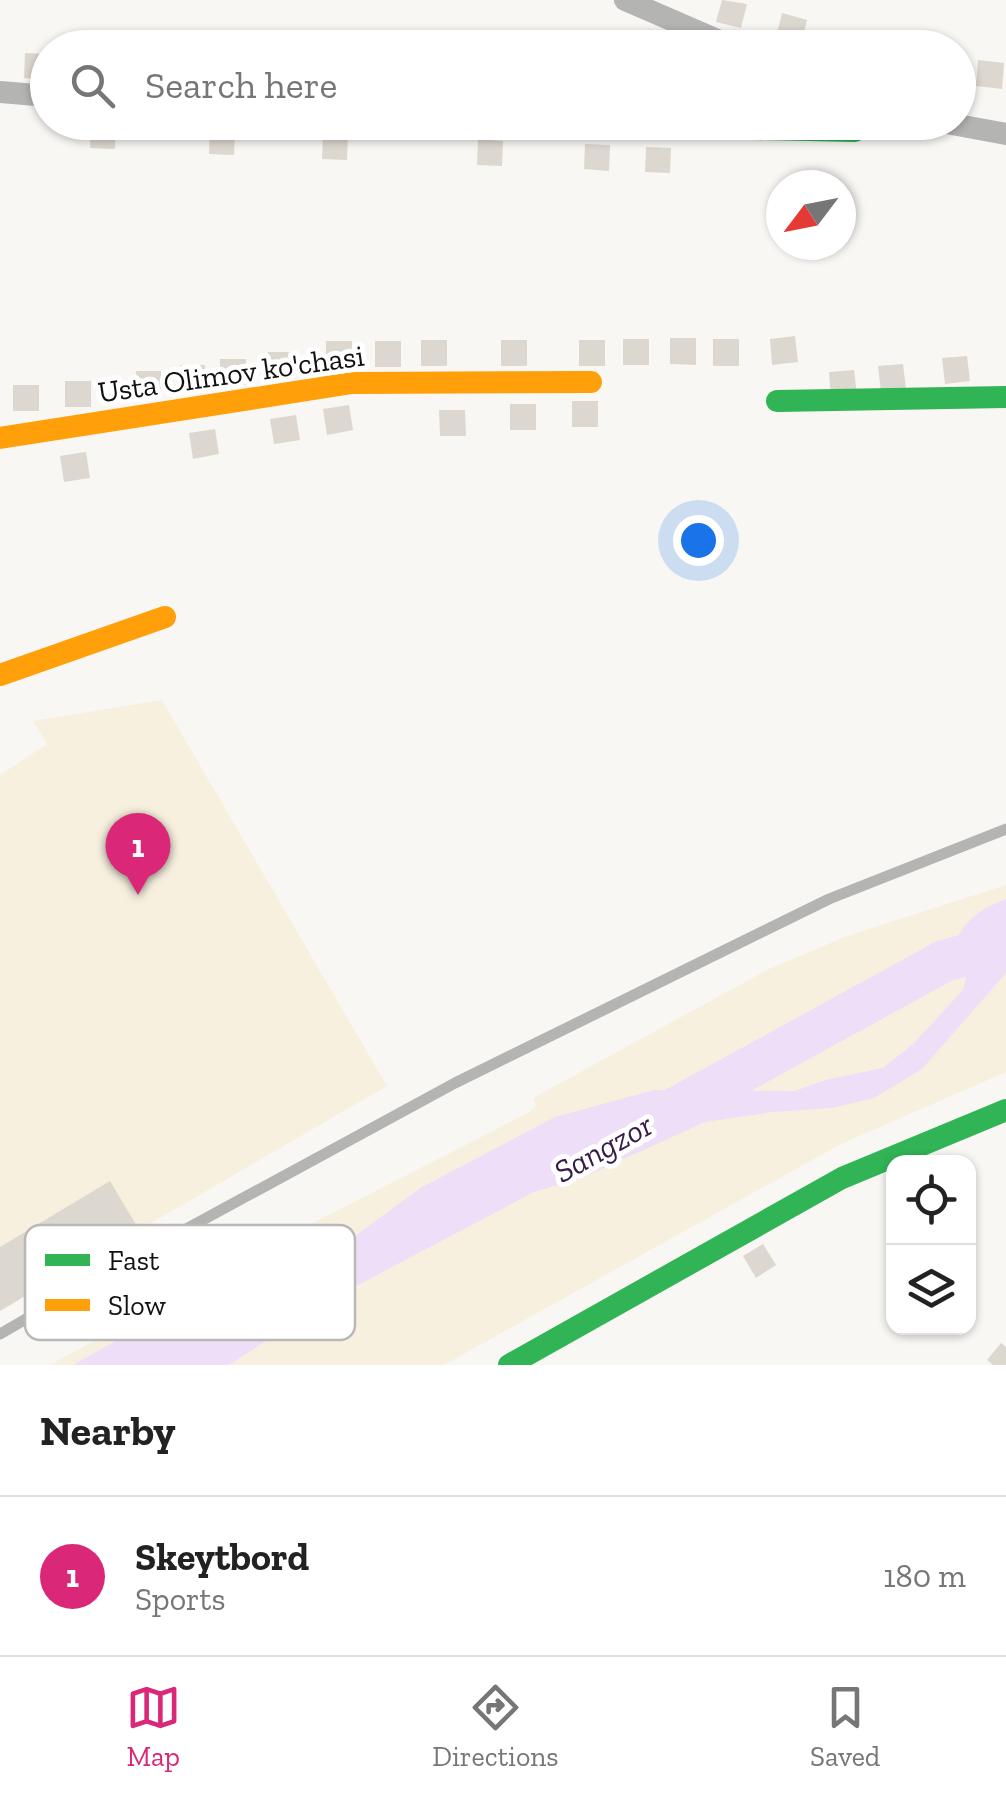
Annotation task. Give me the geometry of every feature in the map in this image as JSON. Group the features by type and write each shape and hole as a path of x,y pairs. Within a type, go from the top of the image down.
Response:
{"street":[{"path":"626,0 695,30"},
{"path":"0,92 30,94"},
{"path":"976,128 1006,134"},
{"name":"Usta Olimov ko'chasi","path":"0,438 352,383 591,382"},
{"path":"777,401 1006,396"},
{"path":"0,675 165,617"},
{"path":"509,1365 842,1178 1006,1110"}],"lane":[{"path":"194,1225 455,1083 829,900 1006,830"},
{"path":"0,1334 25,1320"}],"shaded area":[{"path":"162,700 387,1086 148,1225 25,1225 25,1296 0,1311 0,775 47,744 33,721"},
{"path":"1006,885 1006,1072 841,1144 444,1365 50,1365 96,1340 355,1340 355,1225 309,1225 528,1113 536,1106 533,1098 769,969 847,936"}],"water":[{"path":"1006,899 1006,973 922,1069 874,1098 832,1108 705,1122 582,1178 534,1192 355,1287 355,1236 422,1187 555,1117 654,1090 795,1091 825,1080 883,1068 913,1044 963,990 967,974 955,943 975,915"},
{"path":"117,1340 267,1340 229,1365 73,1365"}],"building":[{"path":"722,0 747,4 741,28 716,22"},
{"path":"782,13 807,20 804,30 778,30"},
{"path":"25,53 30,53 30,78 24,78"},
{"path":"978,60 1004,63 1002,89 976,86"},
{"path":"90,140 115,140 115,149 90,148"},
{"path":"210,140 235,140 234,155 209,154"},
{"path":"323,140 348,140 347,160 322,159"},
{"path":"478,140 503,141 502,166 477,165"},
{"path":"585,144 610,145 609,171 584,169"},
{"path":"646,147 671,148 670,173 645,172"},
{"path":"795,336 798,362 772,365 770,339"},
{"path":"670,338 696,338 696,365 670,364"},
{"path":"623,339 649,339 649,365 623,365"},
{"path":"713,339 739,339 739,366 713,366"},
{"path":"421,340 447,340 447,366 421,366"},
{"path":"501,340 527,340 527,366 501,366"},
{"path":"579,340 605,340 605,366 579,366"},
{"path":"326,341 352,341 352,367 326,367"},
{"path":"375,341 401,341 401,367 375,367"},
{"path":"268,352 294,352 294,378 268,378"},
{"path":"967,356 970,381 945,384 942,358"},
{"path":"220,359 246,359 246,385 220,385"},
{"path":"903,364 906,389 881,392 878,366"},
{"path":"180,365 205,365 206,391 180,391"},
{"path":"854,370 857,395 831,398 829,372"},
{"path":"136,371 161,371 161,397 135,397"},
{"path":"65,381 91,381 91,407 65,407"},
{"path":"13,385 39,385 39,411 13,411"},
{"path":"572,401 598,401 598,427 572,427"},
{"path":"510,404 536,404 536,430 510,430"},
{"path":"349,405 353,430 327,435 323,409"},
{"path":"439,410 465,410 466,436 440,436"},
{"path":"296,415 300,440 274,444 270,419"},
{"path":"215,429 219,454 193,459 189,433"},
{"path":"86,452 90,478 64,482 60,456"},
{"path":"110,1181 136,1225 37,1225"},
{"path":"25,1232 25,1296 0,1311 0,1247"},
{"path":"763,1244 776,1265 756,1278 743,1256"},
{"path":"1001,1343 1006,1347 1006,1365 993,1365 987,1360"}],"waterway":[{"name":"Sangzor","path":"654,1120 944,961 1006,944"}],"traffic: fast":[{"path":"777,401 1006,397"},
{"path":"509,1365 842,1178 1006,1110"}],"traffic: slow":[{"path":"0,438 352,383 591,382"},
{"path":"0,675 165,617"}],"place":[{"name":"Skeytbord","path":"138,895"}]}
